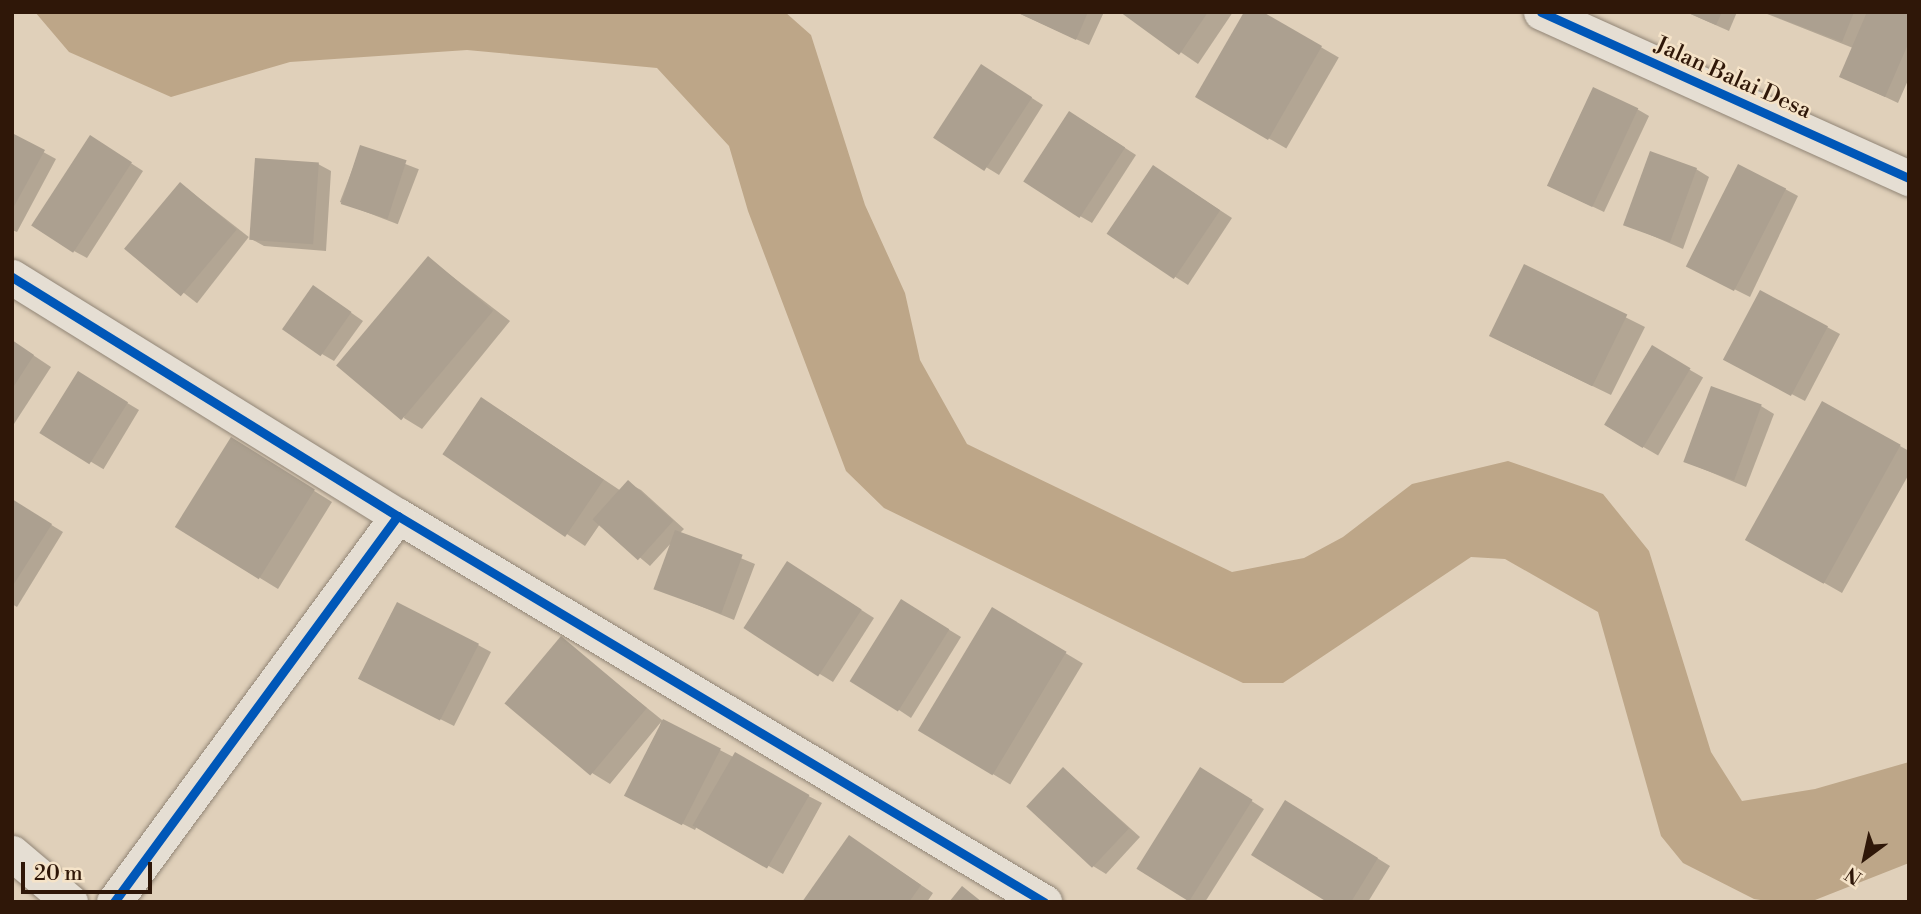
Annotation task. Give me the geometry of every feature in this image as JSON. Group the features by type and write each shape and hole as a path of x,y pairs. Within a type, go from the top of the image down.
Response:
{"street":[{"name":"Jalan Balai Desa","path":"1541,12 1908,176"},
{"path":"12,277 398,516 1044,902"},
{"path":"114,902 398,516"},
{"path":"12,853 70,902"}],"shaded area":[{"path":"35,12 785,12 811,35 865,205 905,293 920,360 967,444 1232,572 1304,558 1343,537 1412,484 1508,461 1603,494 1649,551 1711,752 1742,801 1815,789 1909,762 1909,863 1810,902 1774,902 1754,899 1683,863 1661,836 1598,612 1505,559 1471,557 1283,683 1243,683 884,508 846,471 748,211 729,146 657,68 467,50 290,62 171,97 69,52"}],"building":[{"path":"1016,12 1088,12 1076,40"},
{"path":"1120,12 1208,12 1179,55"},
{"path":"1244,12 1263,12 1322,46 1268,140 1195,97"},
{"path":"1686,12 1722,12 1716,25"},
{"path":"1764,12 1854,12 1842,42"},
{"path":"1867,12 1909,12 1909,42 1885,97 1839,77"},
{"path":"981,64 1032,97 984,171 933,138"},
{"path":"1593,87 1638,108 1592,207 1547,186"},
{"path":"1069,111 1125,147 1079,218 1023,181"},
{"path":"12,133 45,150 12,210"},
{"path":"90,135 132,162 73,253 31,226"},
{"path":"360,145 407,160 387,219 341,204"},
{"path":"1650,151 1697,168 1670,242 1623,225"},
{"path":"255,158 319,162 313,244 249,240"},
{"path":"1738,164 1786,189 1734,291 1686,266"},
{"path":"1153,165 1220,210 1174,279 1107,234"},
{"path":"180,182 237,230 181,296 124,249"},
{"path":"428,256 493,311 401,420 336,366"},
{"path":"1524,264 1627,314 1592,386 1489,336"},
{"path":"313,285 352,312 321,356 282,329"},
{"path":"1760,290 1828,326 1791,396 1723,360"},
{"path":"12,340 34,355 12,389"},
{"path":"1652,345 1691,368 1643,448 1604,425"},
{"path":"78,371 128,402 89,464 39,433"},
{"path":"1711,386 1762,404 1734,481 1683,462"},
{"path":"481,397 604,480 565,537 442,454"},
{"path":"1822,401 1901,445 1824,584 1745,540"},
{"path":"231,437 315,489 259,579 175,527"},
{"path":"628,480 673,521 638,560 593,519"},
{"path":"12,499 52,524 12,587"},
{"path":"675,530 743,555 721,614 653,589"},
{"path":"787,561 862,609 818,677 743,628"},
{"path":"901,599 949,629 898,711 850,681"},
{"path":"397,602 479,644 440,720 358,679"},
{"path":"992,607 1067,652 992,775 918,730"},
{"path":"561,636 647,708 590,775 504,703"},
{"path":"663,719 721,749 682,825 624,796"},
{"path":"735,752 809,795 767,869 692,826"},
{"path":"1063,767 1129,828 1092,868 1026,806"},
{"path":"1200,767 1253,800 1189,902 1136,869"},
{"path":"1285,800 1378,858 1351,902 1327,902 1251,855"},
{"path":"849,835 921,885 909,902 802,902"},
{"path":"962,886 982,902 949,902"}],"cycle path":[{"path":"1541,12 1909,178"},
{"path":"12,277 398,516 1044,902"},
{"path":"114,902 398,516"}]}
